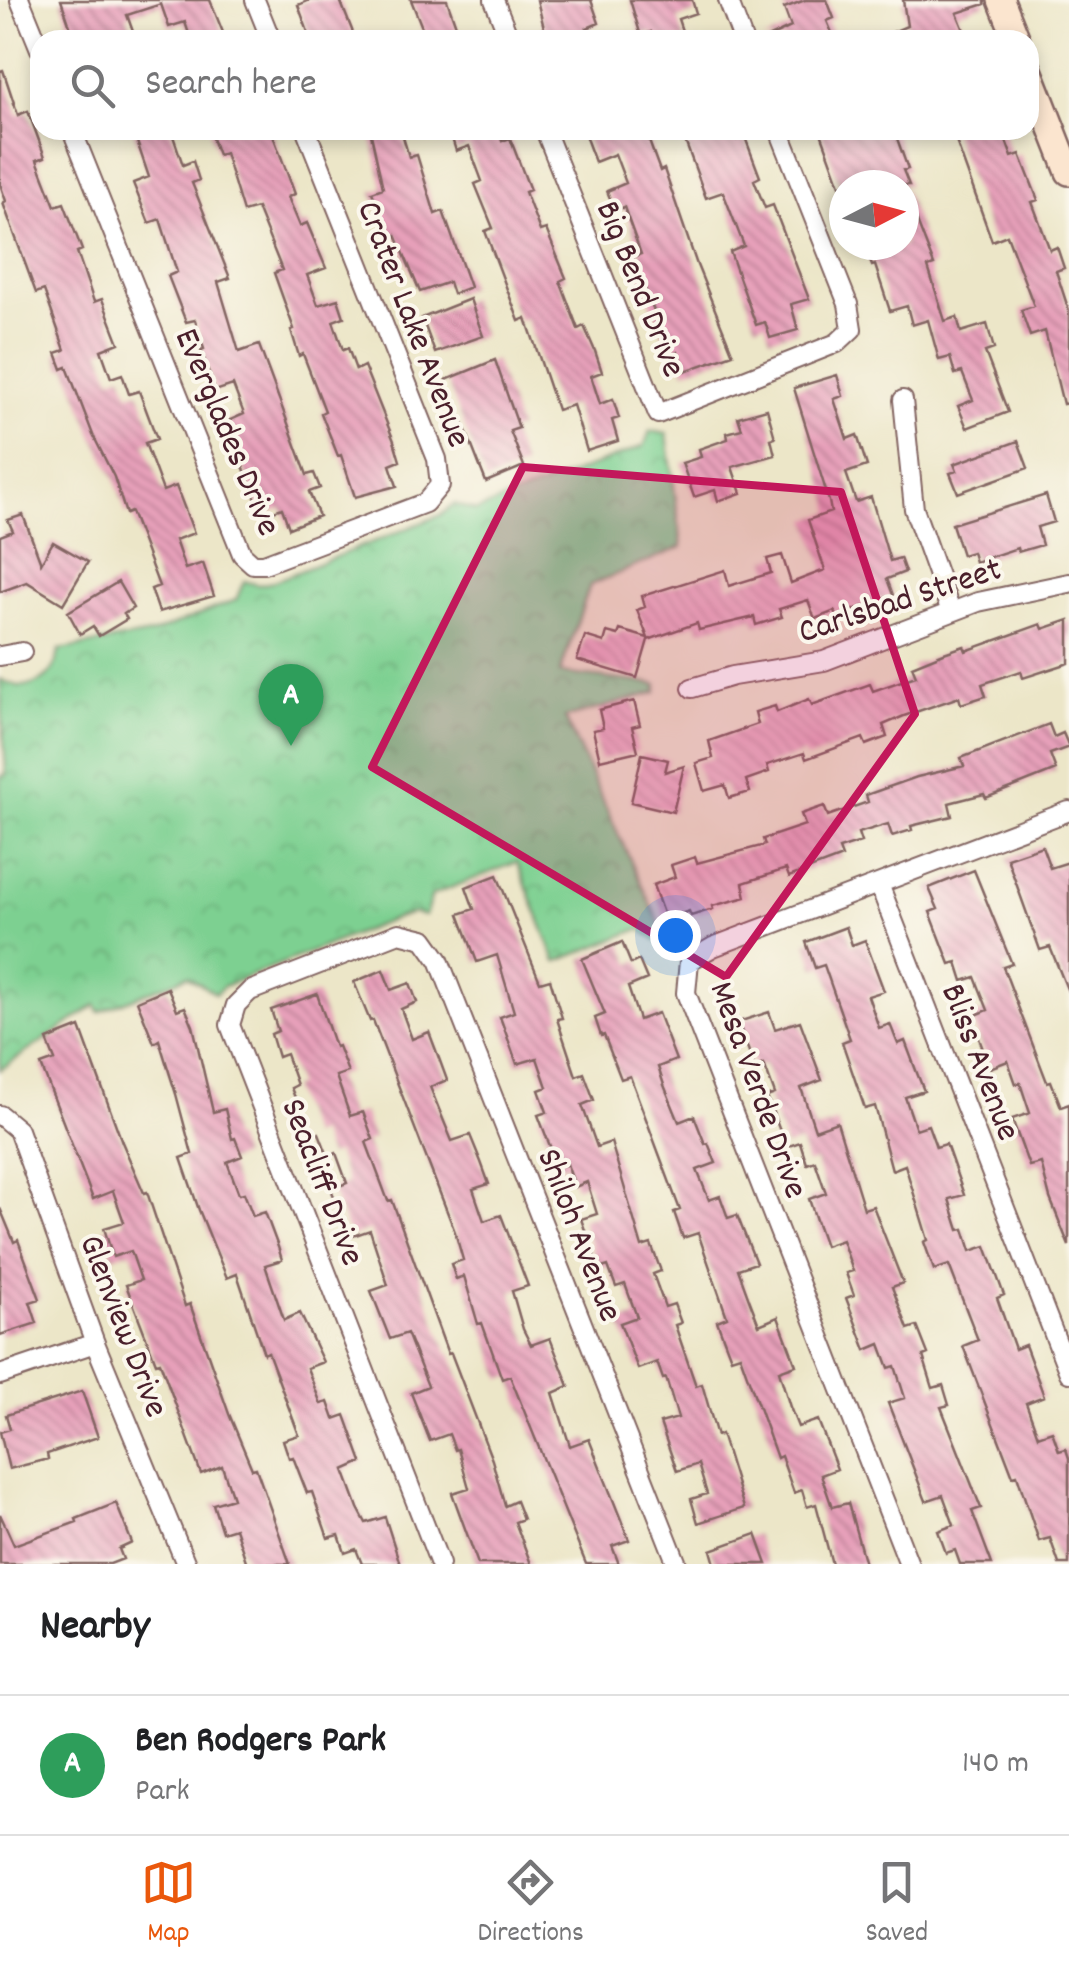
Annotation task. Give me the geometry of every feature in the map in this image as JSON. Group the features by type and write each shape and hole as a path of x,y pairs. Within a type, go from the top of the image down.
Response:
{"street":[{"path":"20,0 32,30"},
{"path":"255,0 267,30"},
{"path":"494,0 506,30"},
{"path":"728,0 740,30"},
{"path":"1001,0 1013,30"},
{"path":"1039,96 1069,172"},
{"name":"Everglades Drive","path":"76,140 242,554 253,564 264,564 425,503 440,485"},
{"name":"Crater Lake Avenue","path":"310,140 437,459 440,485"},
{"name":"Big Bend Drive","path":"549,140 658,414 837,343 852,328 848,304 783,140"},
{"path":"902,400 914,509 951,612"},
{"name":"Carlsbad Street","path":"692,688 734,676 824,662 1005,594 1069,583"},
{"path":"0,656 22,652"},
{"name":"Mesa Verde Drive","path":"909,1564 686,993 689,961 700,952 1069,811"},
{"name":"Bliss Avenue","path":"879,884 1069,1372"},
{"name":"Seacliff Drive","path":"416,935 389,936 250,991 236,1005 230,1025 440,1564"},
{"name":"Shiloh Avenue","path":"416,935 432,947 439,960 676,1564"},
{"name":"Glenview Drive","path":"0,1115 18,1130 95,1343 186,1564"},
{"path":"0,1376 95,1343"}],"highlighted area":[{"path":"523,467 841,492 915,714 726,977 372,767"}],"green space":[{"path":"650,431 667,434 682,547 590,585 560,673 657,684 657,692 565,718 662,929 682,944 673,953 640,929 556,962 517,862 432,895 425,916 414,913 396,918 224,986 216,994 187,976 99,1012 96,1005 0,1070 0,777 6,774 0,679 20,686 38,682 52,670 59,650 151,634 236,600 244,581 259,585 272,582 441,515 455,504 476,511 644,446"}],"building":[{"path":"61,0 210,0 222,30 188,30 185,22 169,27 161,4 127,15 132,30 71,30"},
{"path":"310,0 340,0 352,30 307,30 298,5"},
{"path":"411,0 447,0 458,30 423,30"},
{"path":"537,0 591,0 599,23 588,30 544,30"},
{"path":"630,0 692,0 696,13 678,19 682,30 639,30"},
{"path":"805,0 827,0 834,18 827,21 831,30 785,30 791,27 784,8"},
{"path":"903,0 985,0 985,4 957,13 964,30 898,30 907,26"},
{"path":"3,70 18,115 28,111 30,140 39,140 45,157 37,160 55,206 64,203 82,250 77,252 94,302 102,299 119,343 101,350 111,378 122,374 129,394 139,391 157,439 145,443 163,491 176,486 194,533 175,540 185,569 203,563 214,596 159,612 151,589 159,586 131,512 126,514 67,367 62,369 56,353 65,350 44,290 36,293 3,203 6,201 0,184"},
{"path":"136,140 174,140 183,165 193,161 199,180 192,183 230,278 218,282 239,352 259,345 307,475 314,473 320,488 309,492 319,516 289,528 282,508 262,515 226,422 244,414 233,385 215,391 195,320 186,322 168,276 177,272 160,219 149,223 133,183 149,177"},
{"path":"213,140 275,140 295,194 288,197 300,226 307,223 326,268 307,275 318,305 338,299 344,317 333,321 343,350 348,348 356,370 364,366 394,441 400,461 390,465 397,486 355,497 321,413 325,411 303,354 299,356 274,273 282,270 257,208 243,212 225,153 218,155"},
{"path":"372,140 404,140 409,157 417,155 435,214 443,211 470,287 453,294 449,282 420,292 396,235 389,237 372,192 383,188"},
{"path":"453,140 511,140 530,190 525,192 540,231 546,229 566,278 560,281 578,329 584,326 595,351 602,372 591,376 600,404 613,399 619,418 612,420 618,441 587,451 573,405 557,410 526,318 519,321 485,231 493,228 475,184 482,181 469,146 456,151"},
{"path":"587,140 649,140 660,171 664,169 733,354 685,371 678,352 671,355 633,257 641,254 624,207 615,211 607,191 626,183 615,154 595,162"},
{"path":"685,140 746,140 760,177 754,180 765,208 773,205 809,299 791,304 798,330 770,338 765,322 756,325 730,252 744,246 723,192 706,198"},
{"path":"824,140 898,140 908,169 835,170"},
{"path":"956,140 1006,140 1012,157 1020,154 1038,200 1032,202 1050,250 1057,247 1064,268 1056,271 1069,311 1069,403 1063,404 1045,331 1030,336 1021,310 1034,306 1007,235 992,241"},
{"path":"919,226 934,265 928,267 945,321 957,317 961,332 987,324 994,349 985,352 1008,412 967,428 958,406 973,400 962,372 955,374 950,357 939,360 928,320 912,325 907,306 890,311 875,265 870,260 919,260"},
{"path":"470,299 483,336 435,353 422,318"},
{"path":"495,360 519,428 510,431 524,466 486,482 446,380"},
{"path":"837,375 843,396 834,399 847,439 857,435 867,466 846,473 856,502 871,497 890,561 900,558 905,572 887,579 893,595 837,617 835,611 815,619 808,600 779,609 782,617 756,625 754,617 699,630 697,623 648,640 637,678 577,660 585,636 604,642 607,632 618,635 620,630 648,638 637,610 645,607 642,596 725,570 729,586 771,573 767,559 782,555 791,583 825,570 808,520 831,512 794,388"},
{"path":"767,409 775,455 732,467 741,493 718,501 715,490 694,497 682,463 701,457 699,449 728,439 727,433 742,429 738,417"},
{"path":"1018,441 1028,468 958,493 950,473 957,471 954,464"},
{"path":"1046,495 1054,522 1037,527 1042,545 1018,552 1017,548 975,562 972,552 962,555 952,524"},
{"path":"23,515 41,563 53,542 88,562 63,604 27,582 0,592 0,536 13,531 8,520"},
{"path":"118,582 133,608 124,614 127,619 99,636 93,626 80,634 68,612"},
{"path":"1069,620 1069,663 1023,678 1021,671 982,684 986,696 961,704 959,697 904,716 883,725 887,737 866,745 863,738 806,759 804,753 767,765 769,772 746,780 750,792 729,798 725,785 704,791 696,763 713,758 709,741 758,724 755,712 775,706 777,712 809,699 812,705 870,684 873,691 916,676 912,666 944,653 964,646 966,651 1041,624 1043,629"},
{"path":"634,701 640,725 632,727 638,751 600,760 593,730 603,728 599,710"},
{"path":"1049,724 1054,737 1063,733 1069,747 1050,754 1056,770 986,798 984,794 949,803 952,816 911,826 912,830 892,836 888,824 858,833 861,842 839,849 842,857 789,877 786,869 743,883 746,897 691,916 689,911 665,919 653,885 675,877 671,865 695,857 697,863 765,845 763,839 805,825 801,814 824,806 828,816 868,802 866,795 964,766 961,758"},
{"path":"642,754 668,760 665,772 684,766 673,812 631,802"},
{"path":"1042,846 1050,868 1069,862 1069,994 1050,947 1040,950 1007,858"},
{"path":"974,870 1012,964 1003,967 1047,1082 1051,1081 1061,1107 1069,1104 1069,1246 1041,1163 1029,1166 1012,1119 1030,1113 1020,1083 1016,1084 1008,1061 990,1068 971,1017 988,1010 975,977 963,981 957,962 950,964 930,912 938,909 929,888"},
{"path":"497,875 540,982 550,979 562,1018 557,1019 576,1076 584,1073 594,1100 582,1105 597,1147 611,1142 642,1247 651,1244 661,1271 653,1274 665,1307 674,1304 681,1323 675,1325 696,1386 702,1384 717,1436 721,1434 744,1508 698,1523 691,1499 707,1494 698,1464 677,1471 660,1423 678,1418 666,1378 663,1379 657,1362 638,1369 620,1323 637,1317 625,1284 616,1287 608,1266 599,1269 581,1219 597,1214 587,1182 575,1187 567,1164 558,1167 538,1115 547,1112 539,1090 547,1087 537,1058 517,1064 500,1017 514,1012 497,955 477,962 459,914 474,909 466,887"},
{"path":"846,927 852,945 865,940 884,991 868,996 879,1028 890,1024 898,1044 905,1041 924,1091 905,1097 916,1129 928,1125 936,1147 946,1144 964,1195 949,1199 959,1230 964,1229 971,1251 986,1246 1004,1295 997,1298 1015,1349 1025,1345 1044,1396 1026,1403 1038,1436 1052,1431 1059,1451 1066,1449 1069,1564 1059,1564 1050,1538 1039,1541 1017,1475 1013,1476 963,1346 978,1340 949,1265 934,1270 905,1165 892,1170 875,1106 865,1109 842,1042 850,1039 824,965 815,968 806,942"},
{"path":"622,942 631,964 639,960 647,979 628,987 639,1020 658,1013 676,1060 658,1067 679,1122 694,1116 716,1163 697,1170 709,1200 720,1196 728,1218 737,1215 756,1263 738,1269 749,1299 759,1325 778,1317 796,1365 779,1371 790,1407 798,1427 818,1420 837,1469 821,1475 832,1507 848,1503 865,1564 832,1564 816,1504 807,1507 802,1490 794,1493 781,1456 777,1458 740,1355 731,1358 717,1321 727,1317 698,1233 683,1238 674,1212 680,1210 630,1076 621,1079 604,1035 601,1036 595,1018 605,1014 582,959"},
{"path":"383,970 391,990 410,983 417,1002 401,1009 412,1039 429,1032 447,1080 430,1087 452,1141 470,1135 489,1184 473,1189 484,1221 501,1215 528,1286 512,1291 523,1329 531,1345 550,1338 569,1386 553,1393 570,1446 589,1439 629,1540 612,1546 619,1564 586,1564 510,1376 502,1379 482,1323 478,1324 464,1276 456,1279 451,1264 463,1260 455,1232 373,1020 370,1021 354,982"},
{"path":"168,988 177,1010 185,1007 193,1026 213,1112 225,1109 232,1139 235,1138 242,1156 227,1162 239,1194 244,1193 253,1216 265,1212 278,1247 282,1260 265,1265 284,1320 300,1313 323,1362 307,1368 321,1404 328,1402 334,1419 345,1415 362,1462 344,1470 358,1508 366,1523 385,1517 400,1564 362,1564 356,1549 345,1553 339,1535 328,1538 312,1492 307,1493 293,1457 289,1458 283,1440 299,1435 268,1352 264,1354 237,1274 227,1278 199,1210 181,1158 192,1154 176,1094 159,1040 154,1043 137,1001"},
{"path":"317,994 348,1072 336,1076 350,1116 363,1112 373,1139 366,1142 492,1460 505,1506 516,1501 523,1519 515,1522 531,1564 478,1564 452,1493 469,1488 458,1449 455,1450 449,1434 430,1441 411,1393 428,1386 407,1333 390,1339 371,1291 388,1285 370,1230 350,1237 331,1189 347,1183 336,1153 328,1156 319,1133 311,1136 291,1088 297,1085 286,1054 278,1057 271,1034 278,1031 271,1010"},
{"path":"769,1012 775,1029 800,1021 822,1080 801,1088 815,1130 837,1122 864,1209 873,1206 903,1283 892,1287 908,1329 917,1326 928,1354 923,1356 933,1388 943,1385 949,1405 941,1407 981,1508 972,1511 992,1564 960,1564 955,1550 946,1553 938,1531 954,1525 943,1495 926,1501 888,1403 905,1398 895,1366 889,1368 880,1344 866,1350 846,1298 854,1295 846,1273 853,1271 842,1240 825,1246 819,1229 809,1199 826,1193 815,1161 807,1164 800,1142 786,1147 767,1097 775,1094 764,1064 755,1068 738,1022"},
{"path":"80,1027 122,1142 144,1193 147,1192 185,1306 190,1304 229,1414 252,1469 256,1468 290,1564 247,1564 235,1528 222,1532 213,1504 233,1498 222,1466 201,1474 160,1362 156,1363 126,1285 141,1280 131,1251 113,1257 104,1228 124,1222 113,1191 93,1199 41,1065 55,1060 47,1040"},
{"path":"0,1208 14,1242 18,1240 40,1299 30,1302 37,1323 0,1335"},
{"path":"82,1391 98,1437 47,1454 48,1459 9,1469 0,1432 10,1429 6,1415"},
{"path":"116,1503 132,1543 119,1549 123,1559 110,1564 0,1564 0,1514 14,1545"},
{"path":"756,1534 767,1564 715,1564 711,1550"}],"place":[{"name":"Ben Rodgers Park","path":"291,746"}]}
